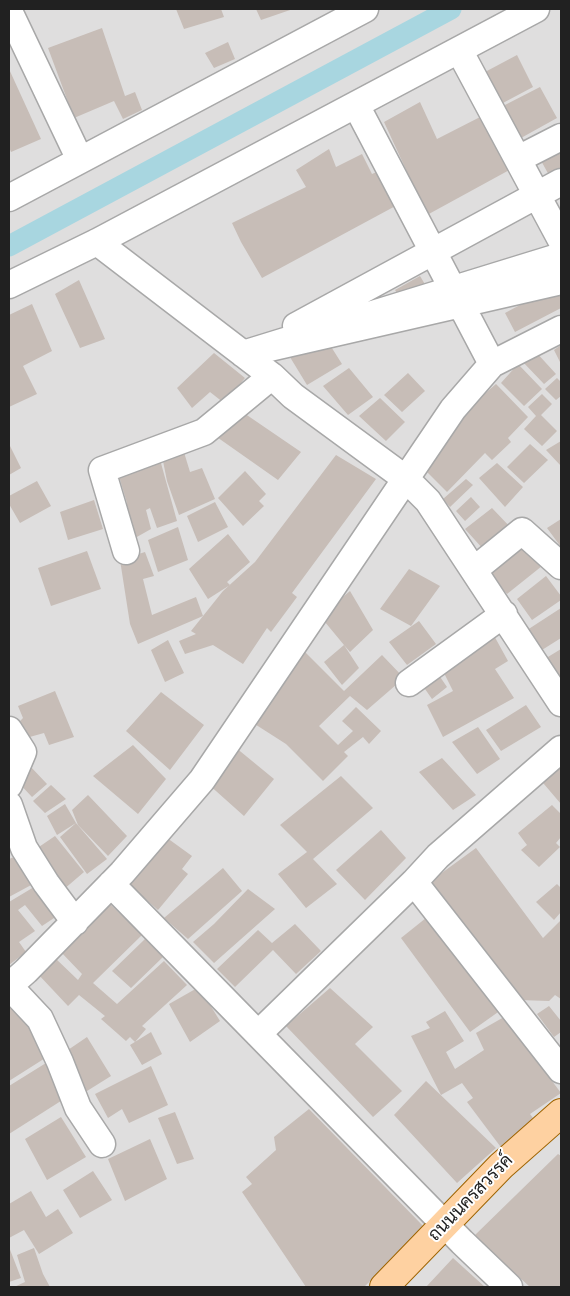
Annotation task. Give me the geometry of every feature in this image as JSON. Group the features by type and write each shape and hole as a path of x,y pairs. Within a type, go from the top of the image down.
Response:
{"main road":[{"name":"ถนนนครสวรรค์","path":"384,1287 501,1166 561,1113"}],"street":[{"path":"11,192 80,160 365,9"},
{"path":"9,285 96,242 532,10"},
{"path":"9,12 80,160"},
{"path":"459,50 561,240"},
{"path":"356,105 492,364"},
{"path":"518,159 561,137"},
{"path":"243,354 561,182"},
{"path":"243,354 430,246 536,193"},
{"path":"96,242 272,376 293,396 406,479 428,501 561,703"},
{"path":"243,354 561,256"},
{"path":"243,354 561,281"},
{"path":"102,1144 78,1108 60,1062 40,1019 9,986 112,884 202,780 453,409 492,364 561,329"},
{"path":"126,551 102,470 204,432 272,376"},
{"path":"474,570 522,531 561,566"},
{"path":"409,683 504,614"},
{"path":"9,730 23,752 9,784"},
{"path":"258,1034 414,882 438,856 561,749"},
{"path":"9,805 24,848 46,883 75,922"},
{"path":"414,882 561,1070"},
{"path":"112,884 509,1287"}],"shaded area":[{"path":"9,9 561,9 561,1287 9,1287"}],"building":[{"path":"176,9 221,9 224,17 184,29"},
{"path":"256,9 293,9 261,20"},
{"path":"102,28 125,96 135,92 142,110 123,119 114,101 74,118 48,48"},
{"path":"228,42 235,59 214,68 205,53"},
{"path":"517,55 533,87 501,104 485,72"},
{"path":"9,69 41,139 11,152 9,147"},
{"path":"540,87 557,118 521,138 503,106"},
{"path":"420,102 437,139 484,115 513,168 427,215 384,122"},
{"path":"561,146 561,197 539,157"},
{"path":"329,149 336,167 362,154 372,174 381,170 401,203 262,278 232,223 306,187 296,170"},
{"path":"420,276 429,291 406,306 395,290"},
{"path":"79,280 105,339 80,348 55,294"},
{"path":"561,283 561,308 515,332 505,313"},
{"path":"32,304 52,351 23,366 37,394 9,407 9,315"},
{"path":"316,323 342,364 307,385 282,344"},
{"path":"561,345 561,364 554,350"},
{"path":"535,351 556,374 544,384 522,361"},
{"path":"214,353 245,378 224,403 210,392 192,408 177,388"},
{"path":"518,364 542,389 524,406 501,383"},
{"path":"349,368 373,397 348,415 323,386"},
{"path":"408,373 425,391 402,412 384,395"},
{"path":"557,378 561,382 561,396 556,400 545,389"},
{"path":"496,384 528,417 508,438 511,442 492,460 485,453 447,492 423,468 436,446 458,426 475,402"},
{"path":"542,394 552,404 541,415 557,431 542,446 524,429 536,416 528,407"},
{"path":"380,398 405,422 386,441 359,416"},
{"path":"238,409 301,452 278,480 214,435"},
{"path":"561,441 561,466 546,450"},
{"path":"9,444 21,468 9,475"},
{"path":"530,444 548,460 524,483 507,467"},
{"path":"183,449 190,472 202,468 215,499 179,515 167,481 162,456"},
{"path":"336,455 376,479 292,593 297,597 271,632 267,628 243,664 213,645 185,654 179,641 196,634 191,631 223,591 255,562"},
{"path":"159,456 177,521 157,528 150,508 146,510 151,529 128,542 121,506 127,503 118,473"},
{"path":"497,463 523,487 505,507 479,478"},
{"path":"245,471 266,494 259,501 264,506 243,526 218,498"},
{"path":"466,479 473,485 450,507 443,499"},
{"path":"37,481 51,506 20,523 9,504 9,496"},
{"path":"471,497 480,507 465,521 456,511"},
{"path":"94,500 103,529 68,540 60,512"},
{"path":"215,502 228,527 198,542 187,516"},
{"path":"492,508 512,529 484,550 465,529"},
{"path":"561,519 561,547 547,528"},
{"path":"178,527 188,560 158,572 148,540"},
{"path":"228,534 250,562 227,582 230,585 208,599 189,569"},
{"path":"518,540 542,566 507,594 484,568"},
{"path":"87,551 101,589 51,606 38,568"},
{"path":"145,552 154,576 143,579 152,615 196,597 203,616 138,644 130,624 120,560"},
{"path":"409,569 440,586 411,626 380,609"},
{"path":"546,576 561,596 561,600 532,620 517,599"},
{"path":"350,591 373,630 350,652 320,616"},
{"path":"561,608 561,638 534,655 521,634"},
{"path":"419,621 436,644 407,665 389,642"},
{"path":"492,632 508,661 495,669 514,698 443,737 427,705 453,691 439,663"},
{"path":"168,640 184,673 165,682 151,650"},
{"path":"344,645 359,668 342,685 324,662"},
{"path":"301,648 344,691 382,655 404,678 367,710 350,696 319,726 338,745 353,731 342,721 356,707 381,731 369,744 363,737 344,752 348,756 323,781 286,744 250,721"},
{"path":"561,649 561,686 543,660"},
{"path":"434,668 447,687 432,699 418,679"},
{"path":"55,691 74,737 49,745 44,733 26,738 17,724 23,718 18,706"},
{"path":"161,692 204,725 170,770 126,731"},
{"path":"526,705 541,727 501,751 486,730"},
{"path":"478,727 500,759 477,774 452,742"},
{"path":"133,745 166,779 138,814 93,776"},
{"path":"235,747 274,779 244,816 207,783"},
{"path":"442,758 476,795 453,810 419,772"},
{"path":"561,760 561,804 538,777"},
{"path":"29,765 47,784 32,797 16,780"},
{"path":"341,776 373,808 313,859 337,884 306,908 278,874 307,852 280,825"},
{"path":"51,785 66,799 45,813 33,801"},
{"path":"88,795 127,836 108,856 78,825 72,810"},
{"path":"65,804 76,823 57,835 47,816"},
{"path":"552,805 561,814 561,837 556,843 560,847 539,867 521,850 527,845 518,833"},
{"path":"76,823 107,859 87,874 60,837"},
{"path":"381,830 406,858 365,900 336,870"},
{"path":"163,835 192,856 182,869 188,874 158,910 124,880"},
{"path":"55,836 84,872 63,890 33,851"},
{"path":"476,848 543,938 561,920 561,999 555,995 549,1001 519,1000 428,883"},
{"path":"14,857 33,884 9,897 9,859"},
{"path":"223,868 242,891 188,939 164,918"},
{"path":"39,884 60,914 42,926 25,905 18,910 35,931 19,942 26,952 9,965 9,902"},
{"path":"557,884 561,888 561,912 554,920 536,902"},
{"path":"248,889 275,909 214,963 193,942 214,924"},
{"path":"110,904 142,935 93,983 117,1004 164,961 187,985 142,1026 146,1029 135,1042 130,1037 126,1041 101,1019 105,1016 79,995 68,1006 37,973 54,957 78,980 82,974 60,951"},
{"path":"431,914 501,1010 470,1032 401,938"},
{"path":"295,924 321,951 296,974 273,950 235,987 217,969 258,930 272,943"},
{"path":"145,939 163,957 131,988 112,971"},
{"path":"199,987 220,1021 190,1042 169,1004"},
{"path":"330,988 373,1027 355,1044 402,1091 373,1117 286,1026"},
{"path":"14,1004 50,1055 9,1081 9,1008"},
{"path":"549,1006 561,1021 561,1032 554,1037 537,1014"},
{"path":"445,1011 464,1041 446,1052 455,1069 484,1050 476,1033 504,1017 561,1093 530,1114 536,1122 503,1150 467,1102 473,1098 462,1083 441,1095 411,1036 430,1028 426,1022"},
{"path":"151,1032 162,1054 142,1065 130,1045"},
{"path":"87,1037 111,1076 79,1096 65,1052"},
{"path":"46,1063 64,1099 9,1134 9,1086"},
{"path":"151,1066 168,1105 129,1123 122,1109 108,1118 95,1094"},
{"path":"426,1081 496,1148 457,1183 394,1115"},
{"path":"309,1109 425,1228 364,1287 306,1287 242,1192 252,1184 246,1177 276,1150 274,1137"},
{"path":"175,1112 194,1159 177,1164 158,1118"},
{"path":"61,1117 86,1157 47,1180 25,1139"},
{"path":"150,1139 167,1179 125,1201 108,1159"},
{"path":"558,1154 561,1156 561,1287 530,1287 474,1236"},
{"path":"93,1171 112,1200 80,1218 63,1190"},
{"path":"31,1191 46,1217 58,1209 73,1233 39,1254 24,1230 9,1238 9,1204"},
{"path":"9,1247 21,1278 9,1282"},
{"path":"34,1248 43,1274 50,1287 14,1287 25,1282 17,1255"},
{"path":"453,1258 485,1287 426,1287"}],"waterway":[{"path":"9,246 451,9"}]}
